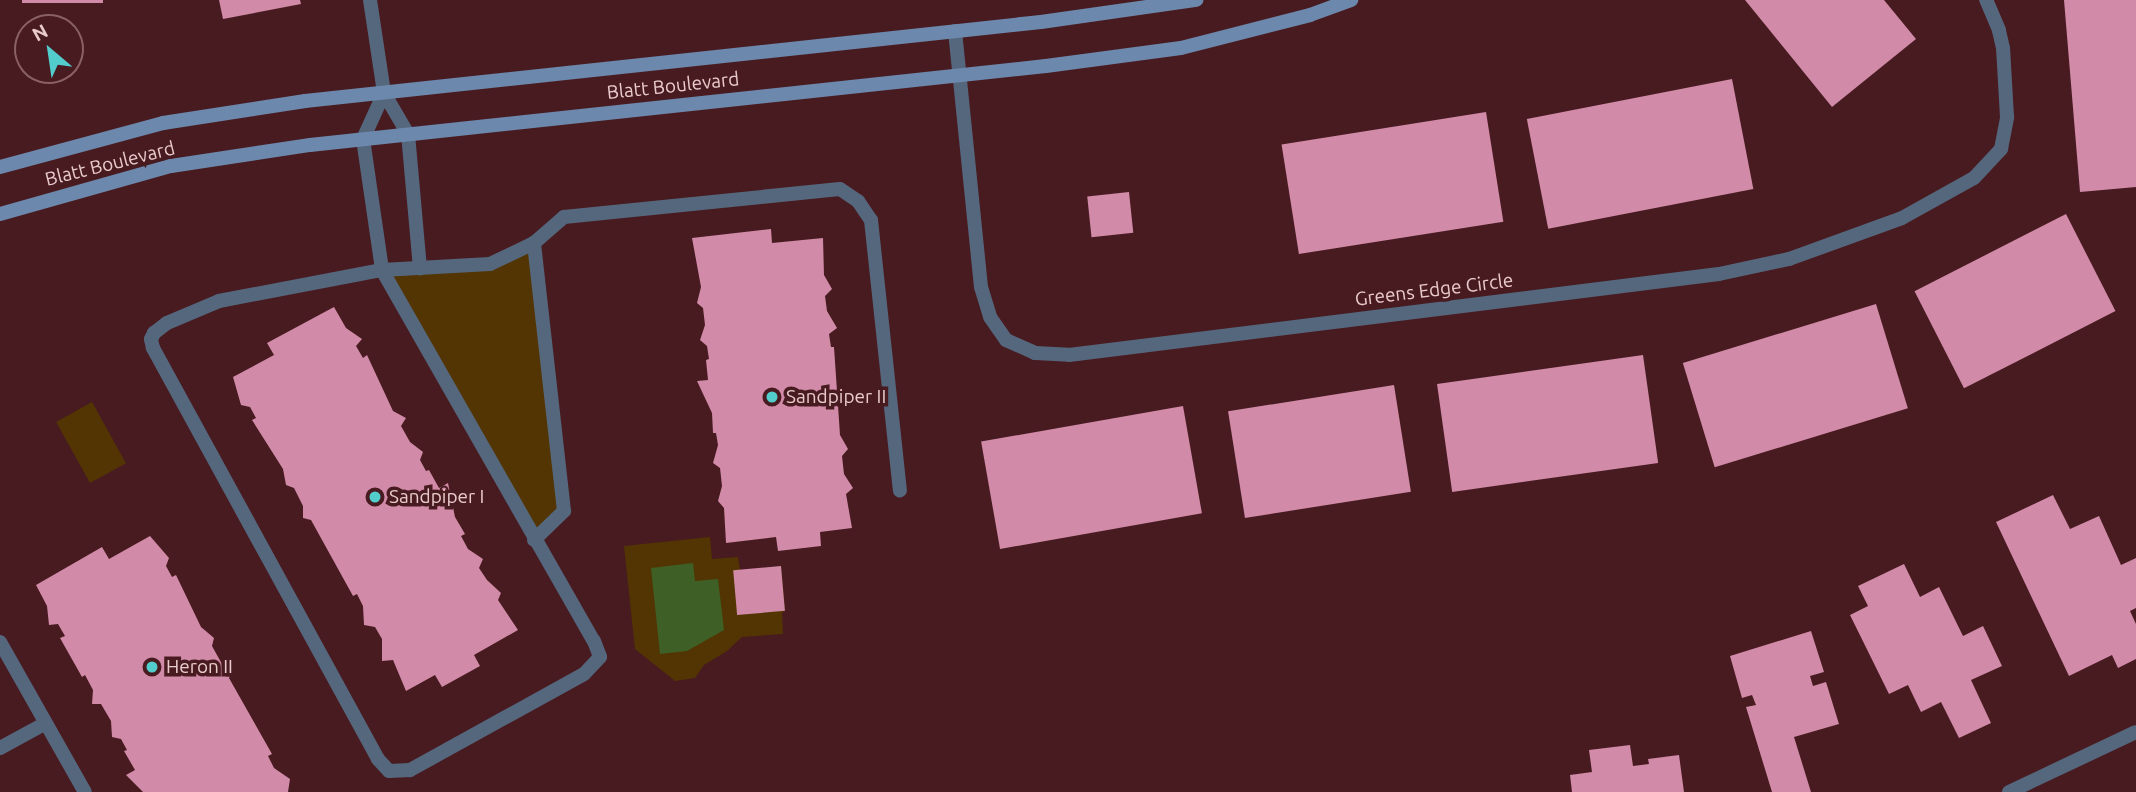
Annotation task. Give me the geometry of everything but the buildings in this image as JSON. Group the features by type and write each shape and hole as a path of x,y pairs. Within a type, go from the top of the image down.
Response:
{"street":[{"path":"370,0 384,93 408,134 420,268"},
{"name":"Blatt Boulevard","path":"0,167 163,123 384,93 955,32 1196,0"},
{"name":"Blatt Boulevard","path":"0,214 171,166 363,139 959,75 1181,48 1310,15 1351,0"},
{"name":"Greens Edge Circle","path":"955,32 981,287 990,317 1006,340 1035,353 1069,355 1719,274 1789,259 1902,218 1974,178 2001,149 2007,117 2003,48 1999,30 1986,0"},
{"path":"384,93 363,139 382,270 594,641 600,657 584,674 410,770 389,771 378,759 164,370 151,340 167,323 219,301 382,270 490,264 534,243 565,217 840,189 858,201 871,220 900,490"},
{"path":"534,243 564,511 534,540"},
{"path":"0,642 85,792"},
{"path":"0,748 46,723"},
{"path":"2009,792 2136,732"}],"shaded area":[{"path":"534,243 564,511 534,540 382,270 490,264"},
{"path":"92,402 126,463 90,483 56,422"},
{"path":"710,537 712,559 738,557 740,571 781,566 785,611 782,613 783,634 742,637 727,651 704,665 695,678 675,681 635,649 624,546"},
{"path":"693,563 695,581 718,579 724,630 687,651 660,654 651,568"}],"place":[{"name":"Sandpiper II","path":"772,397"},
{"name":"Sandpiper I","path":"375,497"},
{"name":"Heron II","path":"152,667"}]}
